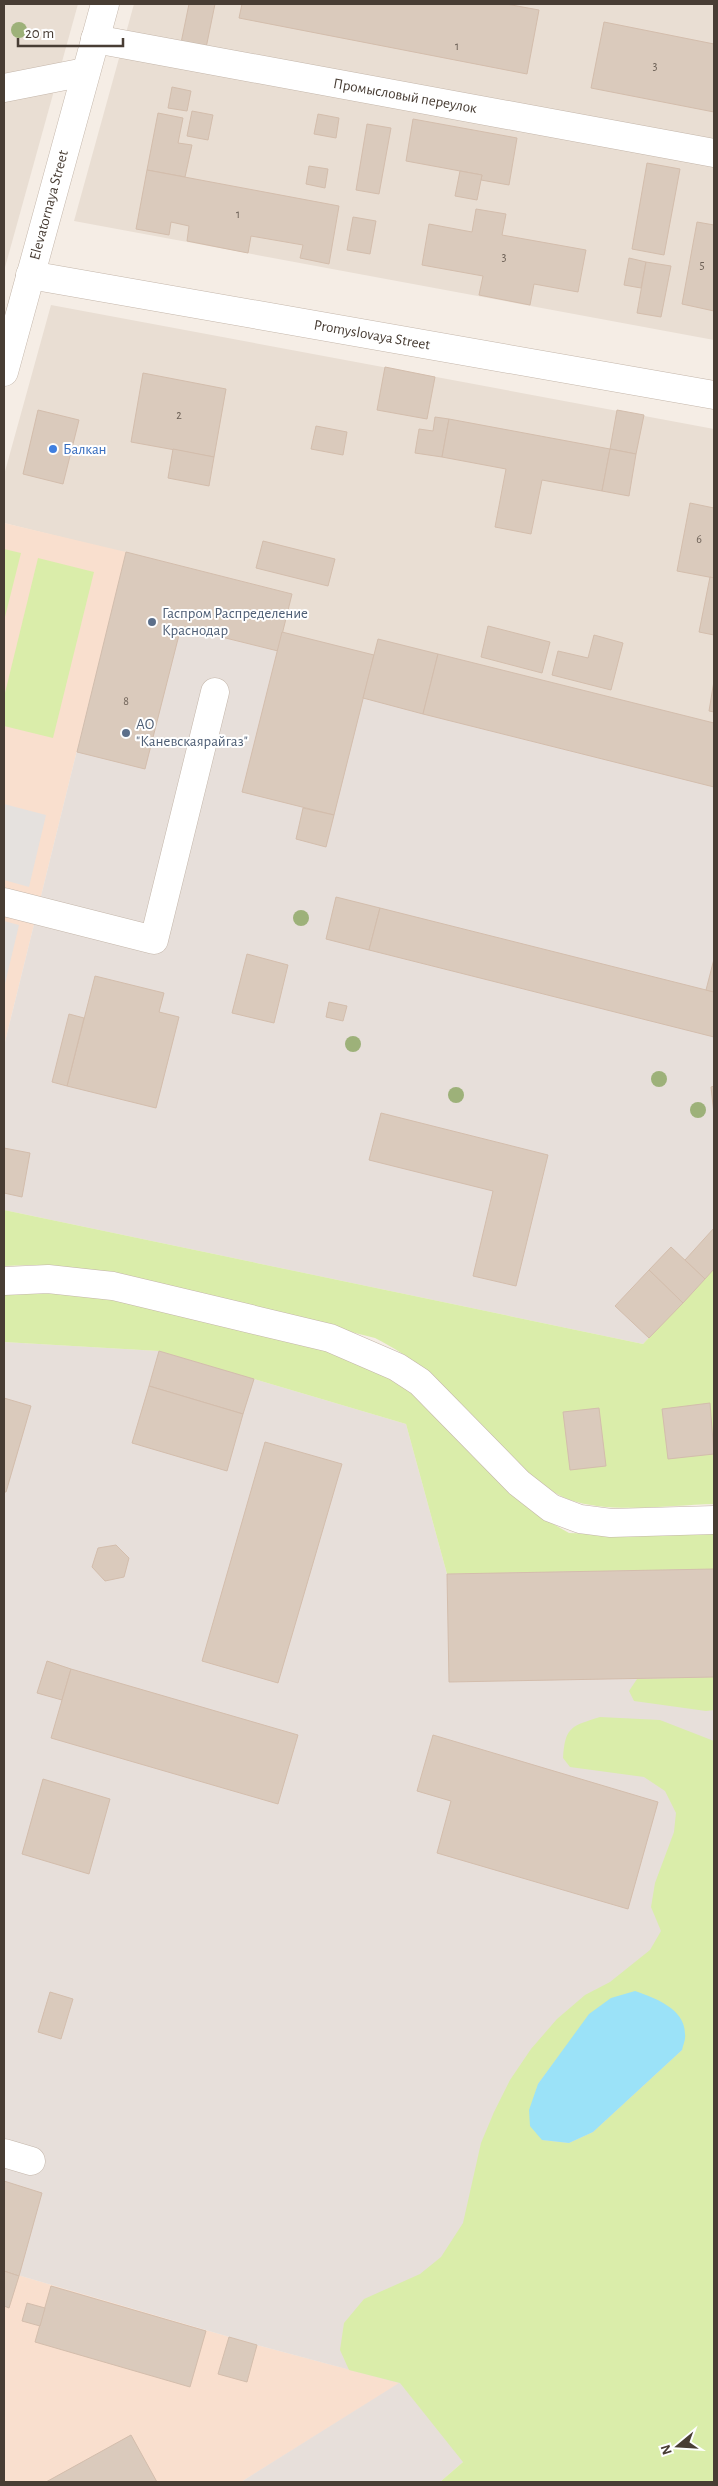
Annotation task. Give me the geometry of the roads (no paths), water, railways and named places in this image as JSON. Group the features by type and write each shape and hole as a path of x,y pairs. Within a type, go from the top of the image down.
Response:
{"street":[{"name":"Elevatornaya Street","path":"4,372 105,4"},
{"name":"Промысловый переулок","path":"96,39 714,154"},
{"path":"4,88 85,72"},
{"name":"Promyslovaya Street","path":"30,275 714,395"},
{"path":"4,902 154,940 215,692"},
{"path":"4,1281 48,1279 113,1286 330,1338 397,1367 420,1382 519,1482 551,1508 580,1519 611,1523 714,1520"},
{"path":"4,2153 31,2161"}],"water":[{"path":"635,1991 667,2005 680,2017 684,2025 685,2036 682,2050 593,2132 569,2143 542,2140 530,2126 529,2110 538,2084 589,2014 611,1998"}],"place":[{"name":"Балкан","path":"53,449"},
{"name":"Гаспром Распределение Краснодар","path":"152,622"},
{"name":"АО \"Каневскаярайгаз\"","path":"126,733"}]}
